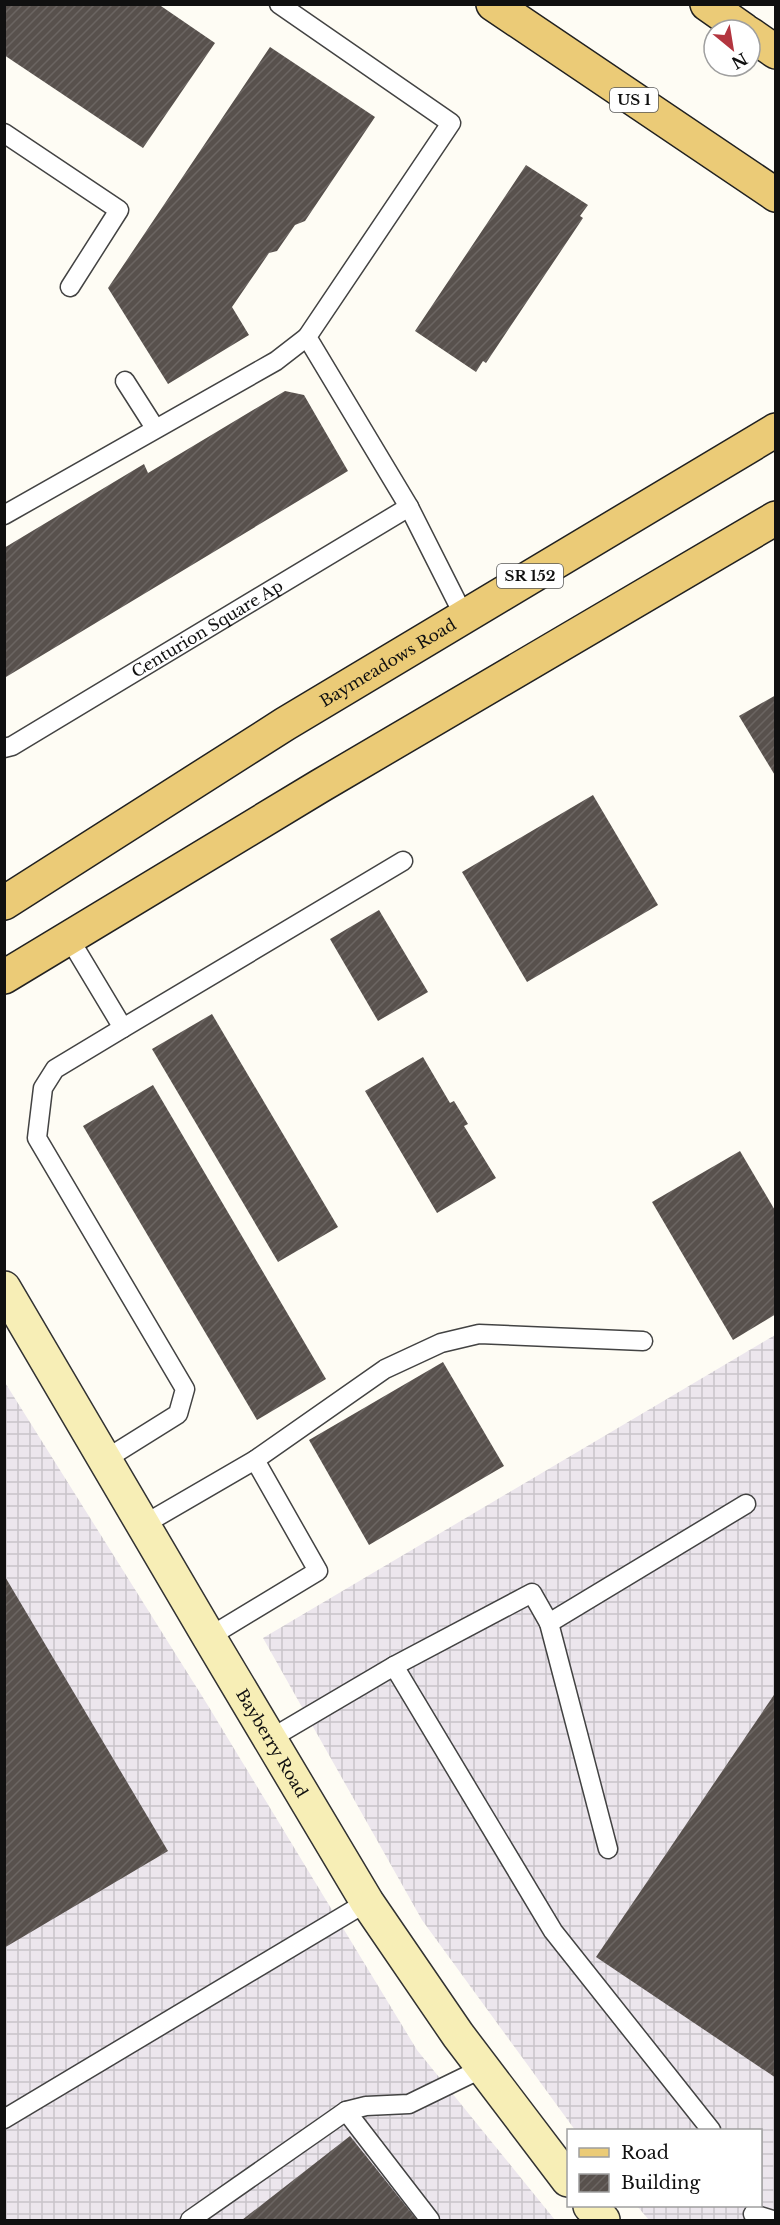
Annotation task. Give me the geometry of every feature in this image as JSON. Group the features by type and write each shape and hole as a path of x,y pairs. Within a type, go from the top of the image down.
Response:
{"main road":[{"name":"US 1","path":"493,4 776,195"},
{"path":"707,4 727,18"},
{"path":"762,42 776,52"},
{"name":"Baymeadows Road","path":"4,903 285,724 776,430"},
{"path":"4,977 320,786 776,518"}],"street":[{"name":"Bayberry Road","path":"6,1296 106,1459 208,1637 367,1902 483,2068 567,2179"},
{"path":"592,2207 603,2220"}],"lane":[{"path":"4,515 276,361 307,337 451,123 279,4"},
{"path":"4,132 118,210 70,287"},
{"path":"307,337 409,507 464,616"},
{"path":"125,381 155,428"},
{"name":"Centurion Square Ap","path":"4,748 12,746 409,507"},
{"path":"106,1459 178,1414 185,1389 37,1138 43,1088 55,1069 403,861"},
{"path":"69,938 123,1028"},
{"path":"143,1525 255,1460 385,1370 441,1343 479,1334 643,1341"},
{"path":"208,1637 318,1571 255,1460"},
{"path":"549,1623 746,1504"},
{"path":"270,1738 394,1666 532,1593 549,1623 608,1849"},
{"path":"394,1666 553,1931 710,2129"},
{"path":"4,2119 367,1902"},
{"path":"190,2220 346,2111 366,2106 409,2104 483,2068"},
{"path":"346,2111 430,2220"},
{"path":"750,2213 773,2220"}],"shaded area":[{"path":"775,1335 775,2220 649,2220 638,2207 762,2207 762,2129 574,2129 422,1920 263,1638"},
{"path":"4,1381 207,1704 417,2050 555,2220 5,2220"}],"building":[{"path":"4,4 158,4 215,43 143,148 4,55"},
{"path":"270,47 375,117 305,221 295,225 277,251 269,253 232,307 249,335 168,384 108,288"},
{"path":"526,165 588,205 580,216 583,218 486,363 483,361 476,372 415,331"},
{"path":"285,391 304,395 348,471 6,677 4,548 144,464 148,473"},
{"path":"776,695 776,777 739,716"},
{"path":"593,795 658,905 527,982 462,872"},
{"path":"379,910 428,992 378,1021 330,939"},
{"path":"212,1014 338,1227 278,1262 152,1049"},
{"path":"423,1057 450,1103 454,1101 468,1124 464,1126 496,1178 437,1213 365,1091"},
{"path":"153,1085 326,1379 257,1420 83,1126"},
{"path":"740,1151 776,1212 776,1314 733,1340 652,1202"},
{"path":"443,1362 504,1466 369,1545 309,1440"},
{"path":"4,1575 168,1851 4,1948"},
{"path":"776,1692 776,2078 596,1957"},
{"path":"350,2136 417,2220 242,2220"}]}
